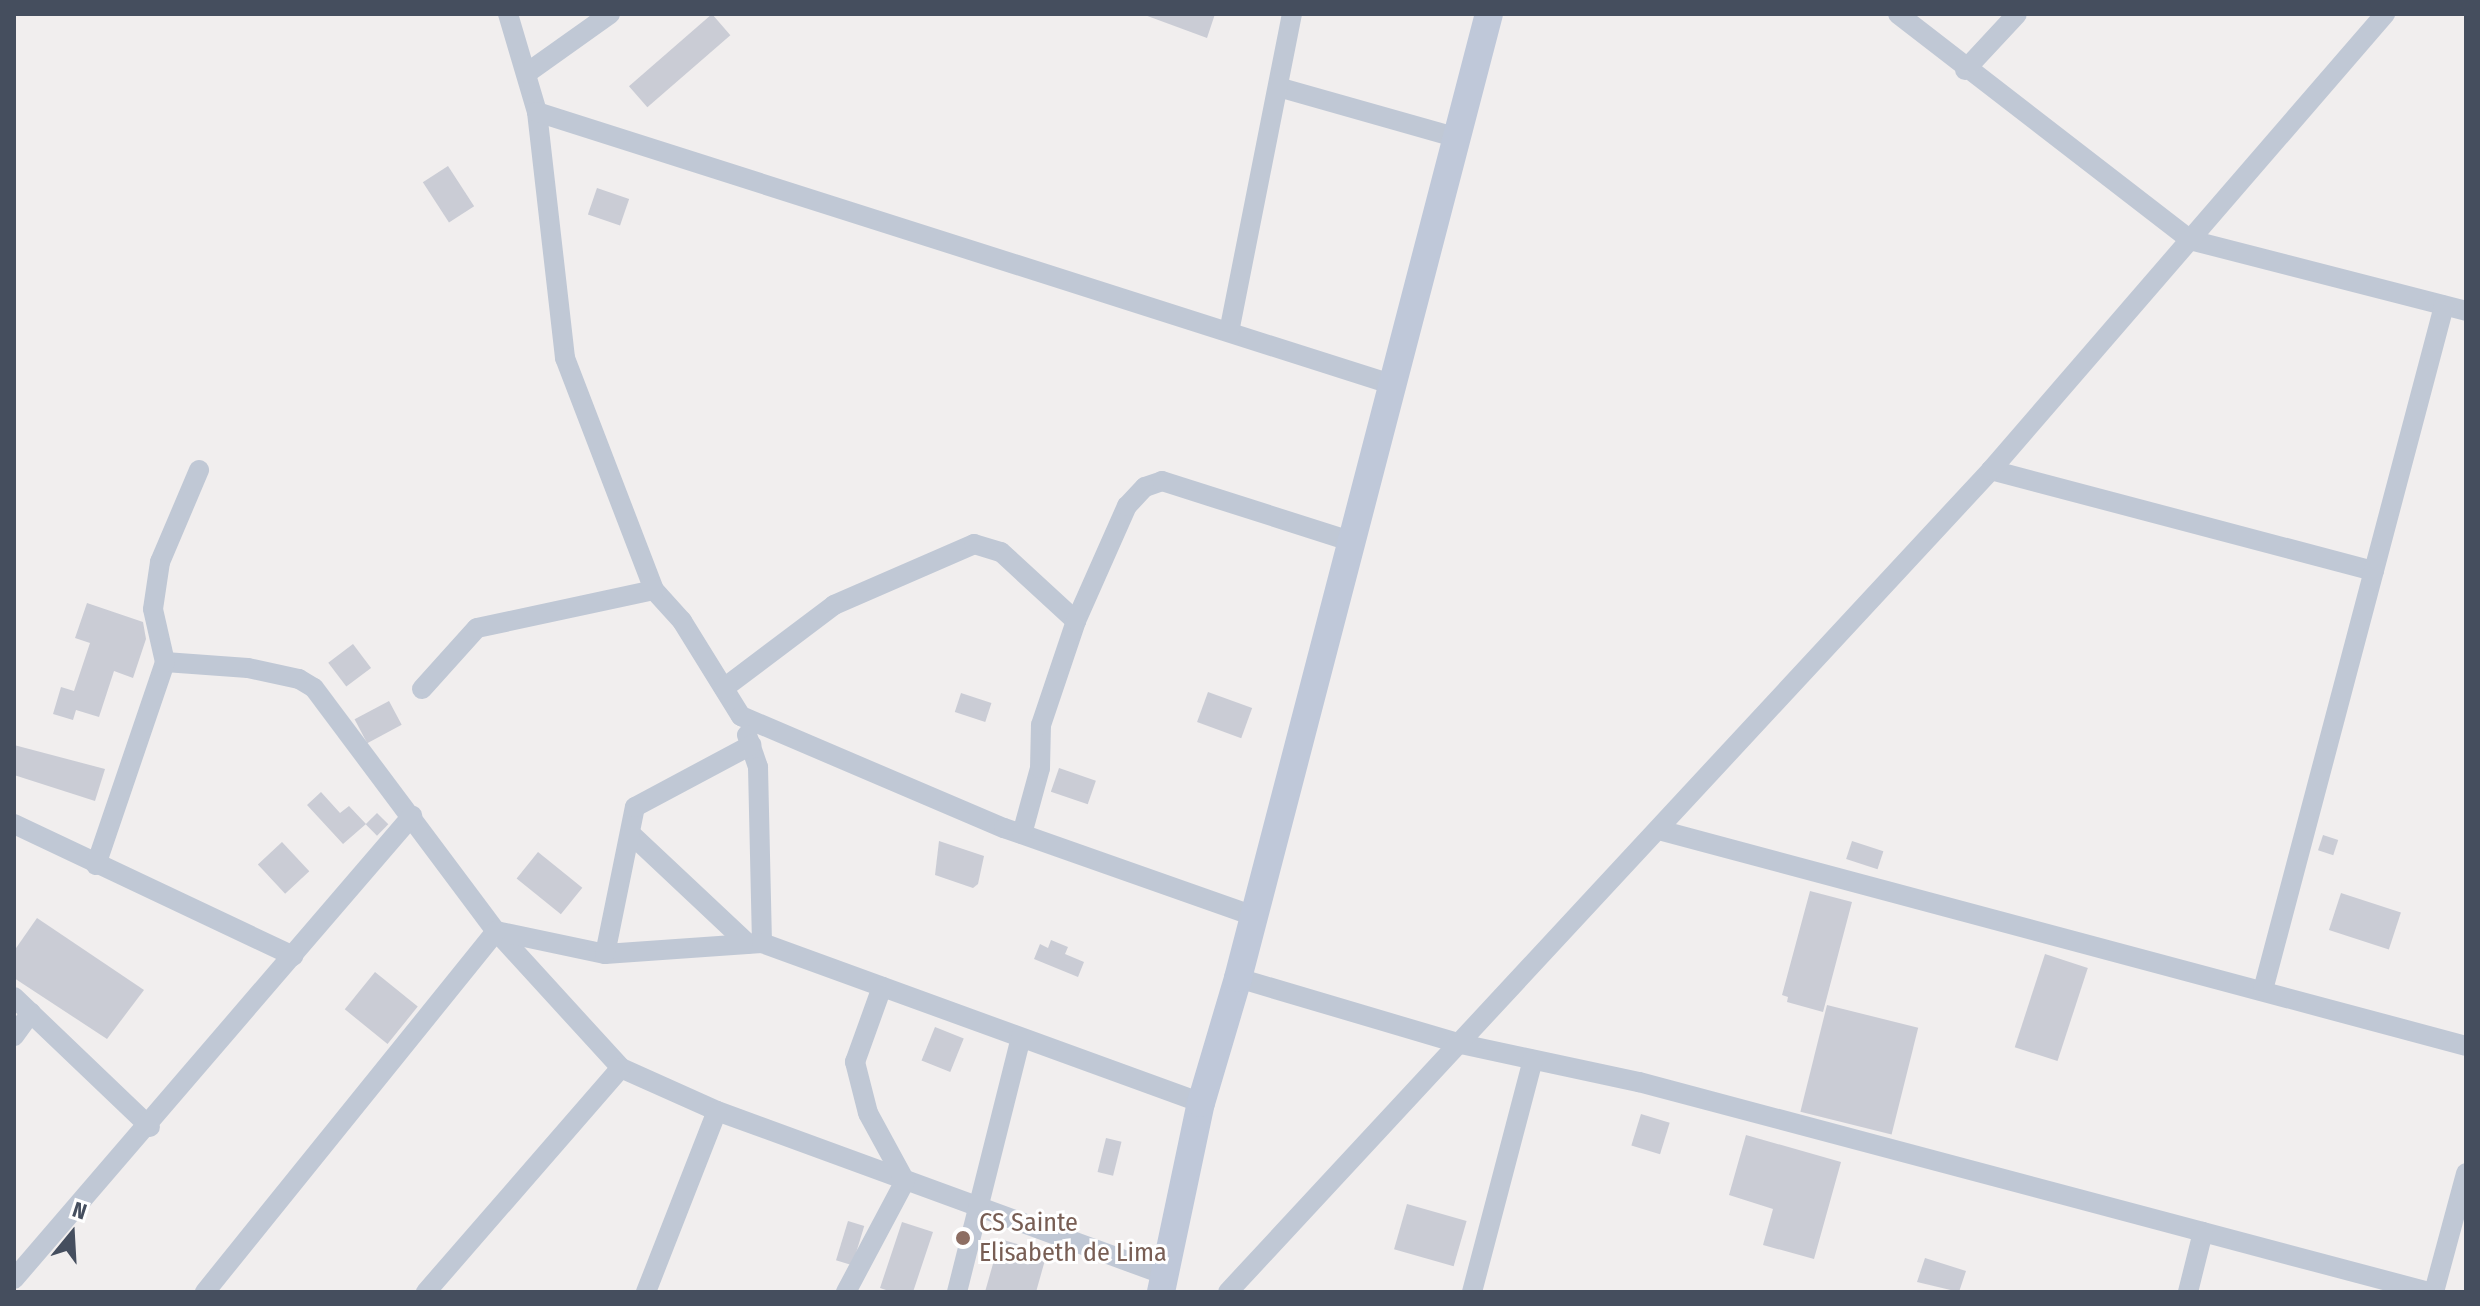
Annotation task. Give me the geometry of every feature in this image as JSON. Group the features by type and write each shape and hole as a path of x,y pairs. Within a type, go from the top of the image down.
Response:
{"street":[{"path":"508,14 537,112 565,358 654,590 682,621 741,716 758,767 755,944"},
{"path":"527,73 610,14"},
{"path":"1229,332 1292,14"},
{"path":"165,662 299,679 314,688 496,931 621,1068 717,1111 981,1208 1163,1283 1201,1103 1238,978 1489,14"},
{"path":"1898,14 1965,70 2190,240 2460,307 2374,571 2263,990"},
{"path":"1965,70 2017,14"},
{"path":"1228,1292 1991,470 2385,14"},
{"path":"1278,87 1455,137"},
{"path":"537,112 1394,385"},
{"path":"96,865 165,662 153,609 160,562 199,470"},
{"path":"1991,470 2374,571"},
{"path":"1022,834 1040,768 1041,725 1076,621 1127,506 1145,487 1162,481 1353,542"},
{"path":"724,688 834,605 974,544 1001,552 1076,621"},
{"path":"422,689 477,628 654,590"},
{"path":"741,716 1022,834 1254,916"},
{"path":"605,954 632,835 635,807 642,799 751,745"},
{"path":"14,1279 150,1127 412,816"},
{"path":"15,828 293,956"},
{"path":"1659,830 2466,1046"},
{"path":"632,835 755,944"},
{"path":"496,931 605,954 755,944 1201,1103"},
{"path":"205,1292 496,931"},
{"path":"1238,978 1461,1044 1639,1082 2432,1292 2466,1173"},
{"path":"882,987 855,1062 868,1113 905,1181"},
{"path":"14,997 150,1127"},
{"path":"14,1036 31,1013"},
{"path":"957,1292 981,1208 1021,1038"},
{"path":"1472,1292 1533,1060"},
{"path":"426,1292 621,1068"},
{"path":"646,1292 717,1111"},
{"path":"846,1292 905,1181"},
{"path":"2188,1292 2203,1232"}],"building":[{"path":"712,14 730,35 647,107 629,86"},
{"path":"1142,14 1215,14 1207,38"},
{"path":"448,166 474,206 449,223 423,182"},
{"path":"597,188 629,199 620,226 588,214"},
{"path":"87,603 143,622 146,639 133,678 114,671 99,717 76,710 73,720 53,714 61,687 74,691 90,643 75,638"},
{"path":"353,644 371,668 346,687 328,663"},
{"path":"1208,692 1252,708 1241,738 1197,722"},
{"path":"961,693 991,703 985,722 955,712"},
{"path":"389,701 402,725 367,743 355,719"},
{"path":"14,745 105,769 95,801 14,775"},
{"path":"1059,768 1096,781 1088,804 1051,792"},
{"path":"321,792 340,813 349,806 366,824 343,844 307,805"},
{"path":"377,813 388,824 377,836 366,824"},
{"path":"2323,835 2338,840 2333,855 2318,850"},
{"path":"939,841 984,856 978,884 973,888 935,875"},
{"path":"1852,841 1883,851 1878,869 1846,859"},
{"path":"282,842 309,871 285,894 258,865"},
{"path":"538,852 582,888 561,914 517,878"},
{"path":"1810,891 1852,902 1823,1012 1787,1002 1788,997 1782,995"},
{"path":"2341,893 2401,912 2389,950 2329,930"},
{"path":"37,918 144,990 107,1039 14,978 14,951"},
{"path":"1051,940 1068,947 1065,954 1084,962 1078,977 1034,959 1040,944 1048,948"},
{"path":"2045,954 2088,968 2058,1061 2015,1047"},
{"path":"375,972 418,1007 388,1044 345,1009"},
{"path":"1827,1005 1918,1028 1892,1134 1800,1112"},
{"path":"935,1027 964,1039 950,1072 922,1060"},
{"path":"1641,1114 1670,1123 1660,1154 1631,1146"},
{"path":"1746,1135 1841,1162 1814,1259 1763,1245 1773,1209 1729,1195"},
{"path":"1106,1138 1122,1142 1113,1176 1098,1172"},
{"path":"1407,1204 1467,1221 1454,1266 1394,1249"},
{"path":"848,1221 864,1226 852,1265 836,1260"},
{"path":"902,1222 933,1232 913,1292 892,1292 880,1288"},
{"path":"1000,1239 1047,1253 1036,1292 985,1292"},
{"path":"1925,1258 1966,1271 1959,1292 1917,1282"}],"place":[{"name":"CS Sainte Elisabeth de Lima","path":"963,1238"}]}
